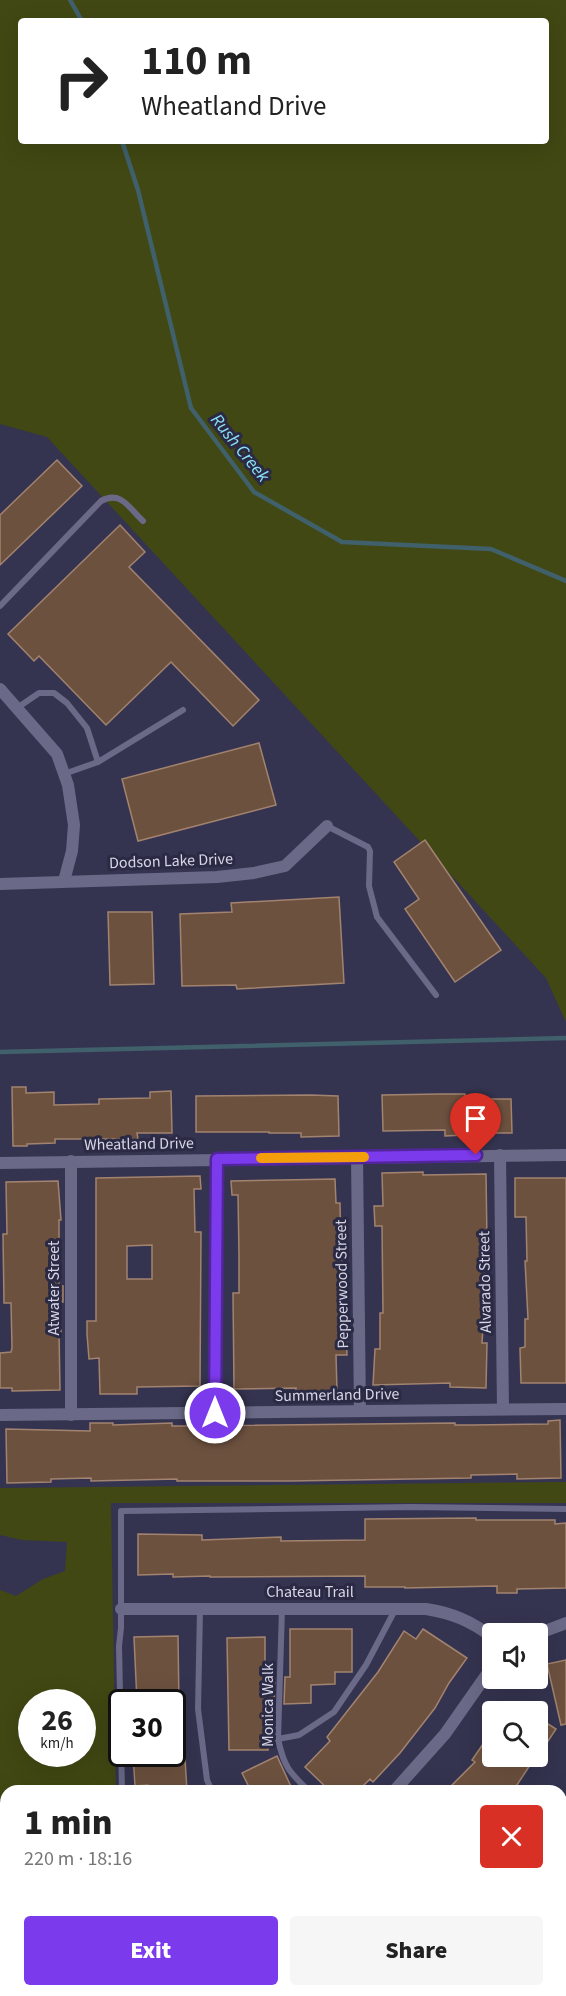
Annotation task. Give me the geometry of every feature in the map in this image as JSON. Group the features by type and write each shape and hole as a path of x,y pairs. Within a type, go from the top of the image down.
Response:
{"street":[{"path":"0,689 57,754 68,785 74,825 72,851 64,881"},
{"name":"Dodson Lake Drive","path":"0,884 218,877 254,873 285,866 327,826"},
{"name":"Alvarado Street","path":"500,1155 503,1409"},
{"name":"Wheatland Drive","path":"0,1162 566,1155"},
{"name":"Pepperwood Street","path":"357,1157 360,1412"},
{"path":"215,1413 217,1159"},
{"name":"Atwater Street","path":"70,1161 71,1414"},
{"name":"Summerland Drive","path":"0,1415 566,1409"},
{"name":"Chateau Trail","path":"121,1609 426,1609 449,1613 475,1623 482,1629"},
{"path":"548,1630 566,1623"},
{"path":"398,1785 445,1734 482,1681"}],"lane":[{"path":"0,606 100,501 109,496 119,498 143,521"},
{"path":"16,708 39,693 54,693 67,703 87,728 98,762"},
{"path":"64,774 98,762 183,710"},
{"path":"327,826 370,850 369,886 378,917 436,995"},
{"path":"122,1785 119,1646 121,1511 411,1507 566,1509"},
{"name":"Monica Walk","path":"282,1608 278,1739 282,1759 290,1773 303,1785"},
{"path":"278,1739 299,1735 334,1712 366,1665 396,1609"},
{"path":"200,1610 198,1709 209,1785"}],"green space":[{"path":"0,0 566,0 566,1022 546,978 47,437 0,424"},
{"path":"566,1482 566,1503 111,1503 114,1689 108,1689 108,1767 116,1767 116,1785 0,1785 0,1590 16,1596 43,1579 65,1571 67,1542 22,1540 0,1535 0,1488"}],"building":[{"path":"57,460 82,486 0,565 0,515"},
{"path":"120,525 145,552 129,567 259,700 233,726 171,662 106,725 39,656 34,661 8,634"},
{"path":"259,743 276,805 138,841 122,779"},
{"path":"425,840 501,950 455,982 405,909 419,899 394,862"},
{"path":"339,897 344,983 237,989 236,985 182,986 180,914 232,912 231,903"},
{"path":"108,912 152,912 154,984 110,985"},
{"path":"12,1087 26,1087 26,1093 54,1092 54,1105 99,1104 99,1099 150,1098 150,1092 171,1091 172,1133 137,1133 138,1139 55,1139 55,1143 13,1146"},
{"path":"465,1094 465,1135 445,1136 445,1130 383,1131 382,1095"},
{"path":"196,1096 338,1096 339,1136 301,1137 301,1133 196,1132"},
{"path":"490,1099 511,1099 512,1133 491,1133"},
{"path":"423,1172 423,1175 486,1174 487,1242 484,1242 485,1298 482,1343 487,1343 486,1388 450,1387 450,1383 373,1385 375,1349 380,1349 380,1313 383,1313 382,1226 375,1226 374,1206 383,1206 382,1173"},
{"path":"200,1176 201,1189 194,1189 195,1232 201,1232 200,1386 137,1387 137,1394 100,1394 99,1358 89,1359 87,1334 87,1321 96,1321 96,1178","holes":["152,1245 152,1279 127,1279 127,1246"]},
{"path":"515,1178 566,1178 566,1383 521,1383 520,1348 525,1347 525,1319 528,1319 525,1261 527,1261 526,1217 515,1217"},
{"path":"335,1179 336,1203 340,1203 341,1260 344,1260 345,1272 341,1272 342,1317 348,1317 347,1355 336,1355 337,1391 296,1392 296,1388 234,1389 233,1293 239,1293 239,1255 238,1195 232,1195 231,1181"},
{"path":"58,1181 61,1220 59,1220 58,1245 59,1286 63,1286 63,1302 60,1302 61,1332 59,1332 60,1390 12,1391 12,1388 0,1388 0,1353 11,1352 12,1348 11,1303 4,1303 3,1234 7,1234 6,1182"},
{"path":"560,1420 561,1478 517,1479 517,1474 471,1475 471,1478 290,1481 177,1481 177,1479 91,1481 91,1478 7,1483 6,1429 90,1431 90,1423 113,1423 113,1425 172,1423 172,1426 455,1423 455,1425 471,1425 548,1424 548,1421"},
{"path":"476,1518 476,1520 555,1520 555,1524 566,1523 566,1588 517,1589 517,1593 497,1593 497,1586 365,1587 365,1576 173,1577 173,1574 138,1575 138,1534 202,1535 202,1540 281,1537 281,1541 365,1540 365,1519"},
{"path":"290,1629 352,1629 352,1672 335,1672 335,1684 311,1685 311,1703 284,1704 285,1677 290,1677"},
{"path":"423,1629 467,1658 435,1708 400,1753 373,1782 370,1779 364,1785 324,1785 305,1767 330,1741 327,1737 378,1672 404,1631 416,1639"},
{"path":"178,1636 179,1689 136,1689 134,1637"},
{"path":"265,1637 265,1677 275,1677 274,1704 268,1704 268,1731 263,1726 268,1737 268,1750 229,1750 227,1638"},
{"path":"566,1660 566,1724 561,1725 548,1664"},
{"path":"548,1724 556,1729 548,1741"},
{"path":"482,1746 482,1767 529,1767 517,1785 452,1785 475,1762 472,1760"},
{"path":"277,1756 290,1785 248,1785 242,1773"},
{"path":"134,1767 186,1767 187,1785 135,1785"}],"waterway":[{"name":"Rush Creek","path":"70,0 80,18"},
{"name":"Rush Creek","path":"123,144 138,190 191,408 254,492 342,542 491,549 566,581"},
{"path":"0,1052 566,1038"}],"slow traffic":[{"path":"261,1158 364,1157"}],"route":[{"path":"215,1413 217,1159 476,1155"}]}
